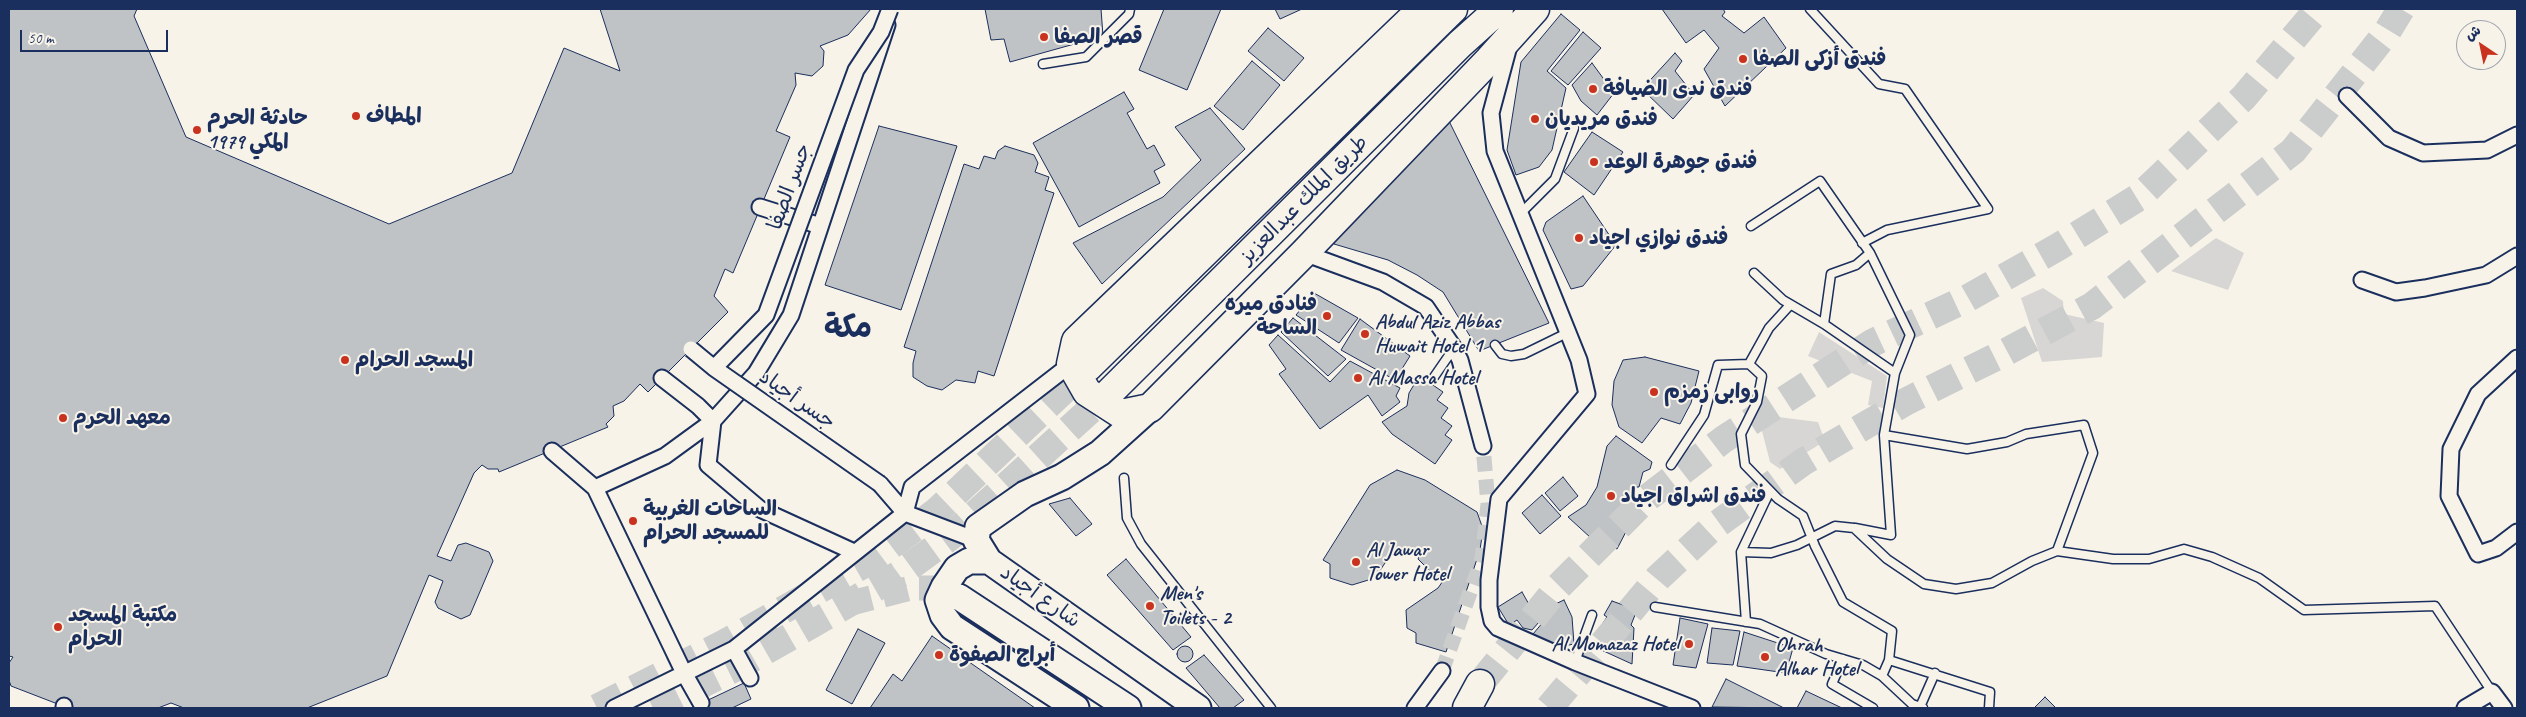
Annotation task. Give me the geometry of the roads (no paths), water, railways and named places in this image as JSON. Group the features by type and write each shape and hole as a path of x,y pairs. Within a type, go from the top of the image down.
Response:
{"highway":[{"path":"1422,9 1076,341 1087,392 1121,414 1150,408 1304,253 1535,9"},
{"name":"طريق الملك عبدالعزيز","path":"1080,366 1453,9"},
{"name":"طريق الملك عبدالعزيز","path":"1110,392 1453,51 1499,9"},
{"path":"1467,708 1480,684"}],"main road":[{"path":"989,561 976,540 978,527 1026,494 1062,477 1100,454 1150,408"},
{"name":"شارع أجياد","path":"1076,708 952,627 943,615 938,600 957,568 969,561 989,561 1198,708"},
{"name":"شارع أجياد","path":"959,597 1128,708"}],"street":[{"path":"595,488 665,456 713,421 756,373 790,315 891,9"},
{"name":"جسر الصفا","path":"714,368 766,315 856,70 881,32 891,9"},
{"path":"1514,33 1491,113 1495,151 1569,332 1579,360 1586,394 1499,499 1489,580 1489,607 1492,621 1498,628 1575,662 1692,708"},
{"path":"2347,96 2388,138 2423,153 2487,150 2517,135"},
{"path":"760,207 820,226"},
{"path":"1304,253 1383,282 1426,307 1454,348 1472,400 1483,446"},
{"path":"2362,280 2396,292 2425,288 2486,275 2517,256"},
{"name":"جسر أجياد","path":"691,349 714,368 880,484 904,513"},
{"path":"2517,358 2478,394 2451,449 2449,496 2478,554 2496,548 2517,532"},
{"path":"614,708 734,649 904,513 912,486 1080,366"},
{"path":"662,378 698,406 713,421"},
{"path":"713,421 708,465 760,509 854,552"},
{"path":"552,451 595,488 684,673 701,703"},
{"path":"904,513 976,540"},
{"path":"734,649 750,678"},
{"path":"1415,708 1442,671"},
{"path":"2465,708 2492,692 2504,708"}],"lane":[{"path":"1043,64 1086,57 1130,14 1130,9"},
{"path":"1810,9 1879,84 1905,89 1988,209 1887,230 1862,243"},
{"path":"1520,214 1555,179 1574,128"},
{"path":"1741,552 1770,553 1797,546 1811,536 1835,526 1891,536 1884,435 1896,374 1910,335 1870,253 1820,181 1751,226"},
{"path":"1824,324 1831,274 1856,265 1870,253"},
{"path":"1754,273 1790,305 1824,324 1896,374"},
{"path":"1749,364 1769,328 1790,305"},
{"path":"1495,345 1502,354 1511,356 1524,354 1569,332"},
{"path":"1434,377 1454,348"},
{"path":"1671,465 1704,415 1718,365 1749,364 1762,376 1757,402 1741,434 1745,465 1770,491 1803,516 1844,602 1892,631 1890,660 1882,676"},
{"path":"1884,435 1966,449 2006,442 2026,434 2084,425 2094,453 2057,551"},
{"path":"1124,478 1127,518 1141,544 1271,708"},
{"path":"1746,622 1741,552 1770,491"},
{"path":"1854,528 1887,559 1924,584 1956,589 1992,583 2032,560 2057,551 2113,559 2150,559 2184,549 2212,557 2259,578 2304,610 2436,606 2492,692"},
{"path":"1655,607 1760,624 1826,654 1863,665 1882,676 1912,704 1922,708 1935,673"},
{"path":"1575,662 1592,615"},
{"path":"1843,659 1832,684 1873,708"},
{"path":"1890,660 1990,692 1989,708"}],"tunnel":[{"path":"1480,684 1558,587 1646,499 1724,439 1872,343 1968,298 2058,247 2139,197 2244,97 2318,9"},
{"path":"1549,708 1658,578 1712,528 1803,462 1907,401 2006,352 2092,306 2293,151 2387,32 2401,9"},
{"path":"597,708 725,643 873,559 937,511 1088,367"},
{"path":"653,708 739,666 898,575 950,537 1110,392"},
{"path":"1442,671 1482,559 1488,504 1483,446"},
{"path":"847,604 911,588 933,588 959,597"}],"place":[{"name":"قصر الصفا","path":"1044,37"},
{"name":"فندق أزكى الصفا","path":"1743,59"},
{"name":"فندق ندى الضيافة","path":"1593,89"},
{"name":"المطاف","path":"356,116"},
{"name":"فندق مريديان","path":"1535,119"},
{"name":"حادثة الحرم المكي 1979","path":"197,130"},
{"name":"فندق جوهرة الوعد","path":"1594,162"},
{"name":"فندق نوازي اجياد","path":"1579,238"},
{"name":"فنادق ميره الساحة","path":"1327,316"},
{"name":"Abdul Aziz Abbas Huwait Hotel 1","path":"1365,334"},
{"name":"المسجد الحرام","path":"345,360"},
{"name":"Al Massa Hotel","path":"1358,378"},
{"name":"روابی زمزم","path":"1654,392"},
{"name":"معهد الحرم","path":"63,418"},
{"name":"فندق اشراق اجياد","path":"1611,496"},
{"name":"الساحات الغربية للمسجد الحرام","path":"633,521"},
{"name":"Al Jawar Tower Hotel","path":"1356,562"},
{"name":"Men's Toilets - 2","path":"1150,606"},
{"name":"مكتبة المسجد الحرام","path":"58,627"},
{"name":"Al Momazaz Hotel","path":"1689,644"},
{"name":"أبراج الصفوة","path":"939,655"},
{"name":"Ohrah Alhar Hotel","path":"1765,657"}],"district":[{"name":"مكة","path":"848,329"}]}
